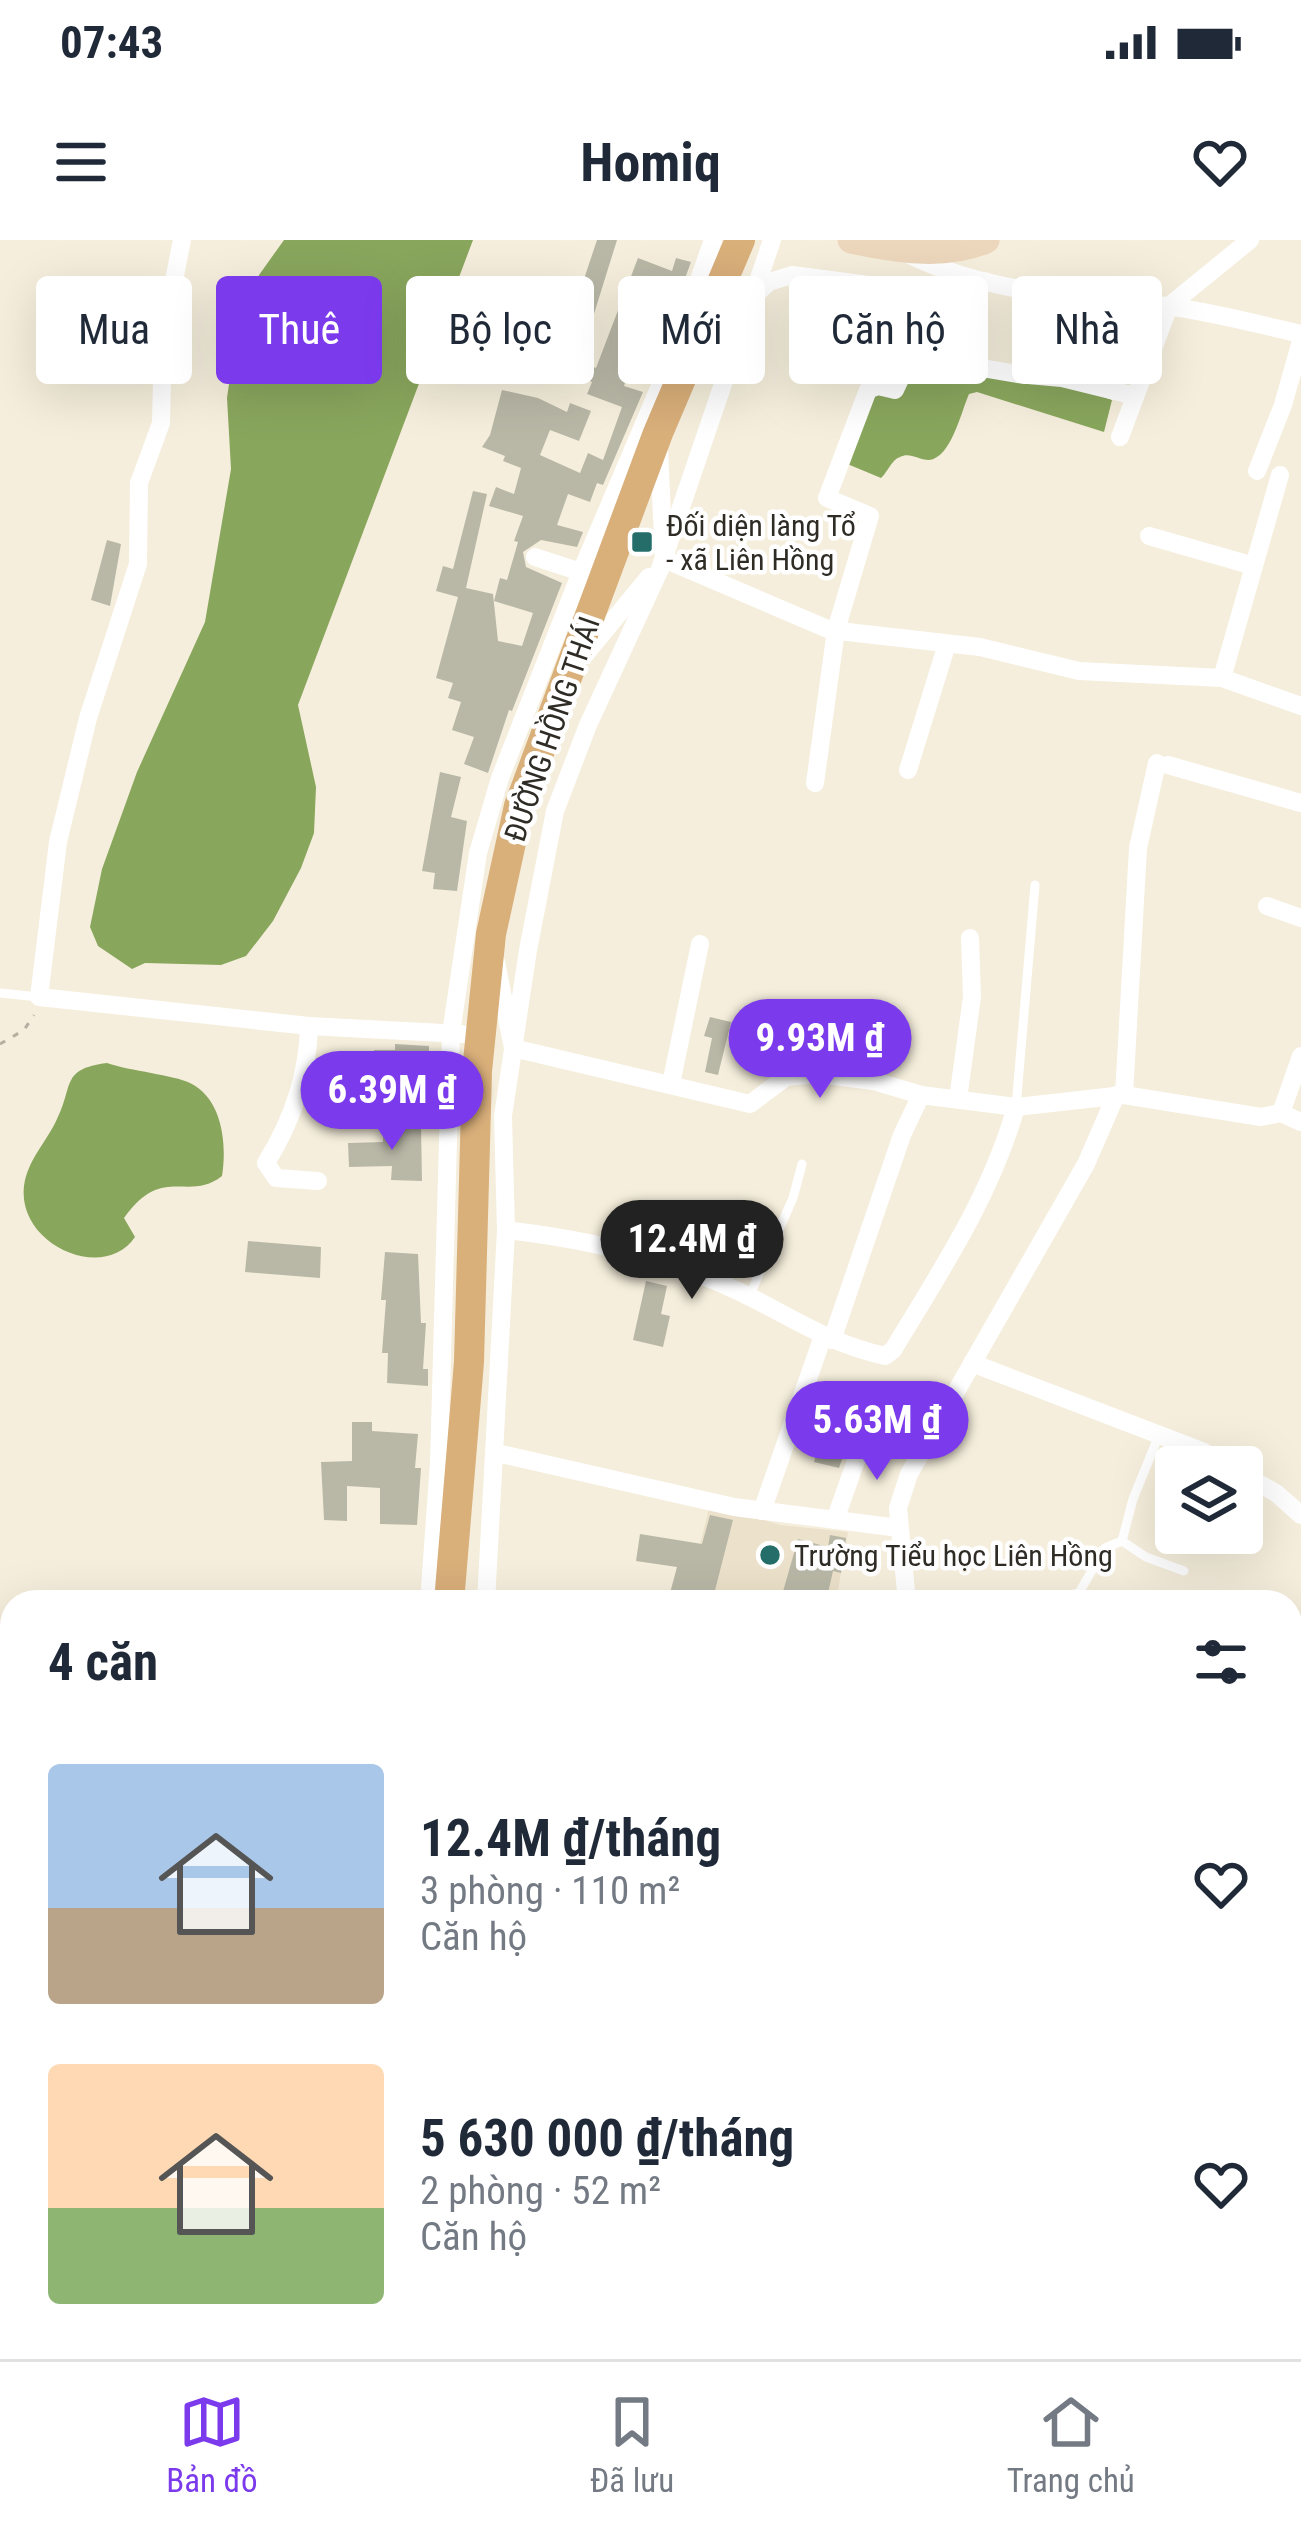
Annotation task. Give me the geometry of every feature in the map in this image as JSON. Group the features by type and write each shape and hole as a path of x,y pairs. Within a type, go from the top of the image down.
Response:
{"main road":[{"name":"ĐƯỜNG HỒNG THÁI","path":"450,1590 469,1362 473,1146 466,1034 519,806 567,677 591,577 740,240"},
{"path":"850,240 899,250 969,247 986,240"}],"street":[{"path":"182,240 163,336 160,423 139,485 138,564 88,718 58,842 40,997 309,1026 466,1034"},
{"path":"430,1590 466,1034 463,940 500,778 591,577 712,240"},
{"path":"761,276 772,240"},
{"path":"1120,437 1169,306 1250,240"},
{"path":"899,250 959,276"},
{"path":"765,286 800,276"},
{"path":"988,282 1052,296 1169,306 1301,337 1283,405 1257,471"},
{"path":"815,782 836,630 870,516 827,498 868,390 878,386 895,390 910,356 1062,378 1135,396"},
{"path":"487,1590 506,1230 503,1116 555,811 588,725 664,560 724,384"},
{"path":"567,677 664,560 658,434"},
{"path":"1222,678 1280,475"},
{"path":"1149,536 1254,566"},
{"path":"535,556 591,577"},
{"path":"664,560 836,630 980,647 1079,671 1222,678 1301,706"},
{"path":"908,770 947,644"},
{"path":"906,1590 898,1508 909,1474 1086,1164 1120,1095 1138,848 1162,764 1301,803"},
{"path":"1268,906 1301,918"},
{"path":"473,1146 513,1048 491,934"},
{"path":"958,1100 972,997 970,938"},
{"path":"671,1084 700,944"},
{"path":"309,1026 307,1062 293,1113 266,1163 276,1178 318,1181"},
{"path":"513,1048 750,1104 773,1084 799,1073 874,1081 921,1094 1016,1107 1120,1095 1262,1118 1281,1112 1301,1122"},
{"path":"1281,1112 1301,1056"},
{"path":"762,1511 921,1094"},
{"path":"506,1230 617,1250 688,1271 828,1338 885,1356 893,1351 968,1225 993,1174 1016,1107"},
{"path":"972,1363 1188,1446"},
{"path":"835,1520 868,1427"},
{"path":"496,1453 762,1511 899,1528"},
{"path":"1263,1486 1300,1512"},
{"path":"461,1487 495,1490"}],"lane":[{"path":"1016,1107 1035,885"},
{"path":"0,993 40,997"},
{"path":"749,1297 794,1198 802,1164"},
{"path":"1122,1541 1132,1499 1160,1436"},
{"path":"1122,1541 1146,1557 1184,1571"},
{"path":"1080,1590 1105,1548 1122,1541"}],"path":[{"path":"0,1044 24,1030 40,997"}],"shaded area":[{"path":"284,240 473,240 459,276 406,276 406,384 419,384 298,705 316,787 314,833 301,868 273,921 246,956 221,965 145,963 132,969 98,946 90,927 102,869 137,772 205,622 231,469 229,384 382,384 382,276 259,275"},
{"path":"988,372 1012,375 1012,384 1067,384 1112,400 1104,432 977,392 969,394 949,443 937,457 900,457 881,478 845,463 875,393 886,384 988,384"},
{"path":"107,1063 183,1080 201,1090 220,1124 222,1176 198,1186 151,1192 124,1218 135,1237 104,1257 84,1257 65,1251 34,1225 25,1207 24,1186 75,1075"},
{"name":"Trường Tiểu học Liên Hồng","path":"710,1504 780,1525 848,1532 838,1590 689,1590"}],"building":[{"path":"597,240 617,240 594,314 594,276 585,276"},
{"path":"638,258 672,271 676,258 691,262 686,276 631,276"},
{"path":"618,310 618,384 643,392 603,485 597,483 590,502 568,494 557,525 583,532 577,547 541,540 523,552 526,567 562,583 488,773 464,764 474,737 452,730 461,702 448,698 453,683 436,678 458,597 436,591 443,566 453,569 473,491 487,494 466,588 493,594 498,641 522,646 533,613 494,601 500,578 507,580 523,516 489,506 496,487 514,494 521,468 482,447 502,390 538,398 567,412 570,403 591,411 579,441 550,430 540,455 580,473 588,453 603,460 622,407 587,394"},
{"path":"107,540 121,544 110,606 91,600"},
{"path":"440,772 461,777 451,817 467,821 457,891 433,889 435,873 422,871"},
{"path":"710,1017 731,1022 718,1075 705,1072 712,1038 704,1036"},
{"path":"395,1044 429,1046 429,1074 407,1074 407,1086 368,1085 374,1050 395,1050"},
{"path":"383,1127 421,1127 422,1181 391,1180 392,1166 349,1167 348,1143 383,1142"},
{"path":"248,1241 321,1247 320,1278 245,1272"},
{"path":"385,1252 418,1254 421,1323 426,1323 423,1369 428,1369 428,1386 387,1383 388,1353 382,1353 386,1300 381,1300"},
{"path":"646,1281 667,1286 661,1314 670,1316 663,1347 633,1340"},
{"path":"825,1421 853,1428 839,1468 814,1462"},
{"path":"352,1422 372,1422 372,1431 418,1434 417,1525 380,1524 380,1488 347,1486 347,1521 324,1520 321,1462 352,1461"},
{"path":"710,1515 733,1520 715,1590 671,1590 677,1567 636,1561 640,1534 702,1544"},
{"path":"830,1535 846,1538 841,1573 833,1571 829,1590 783,1590 798,1539 828,1547"}],"place":[{"name":"Đối diện làng Tổ - xã Liên Hồng","path":"642,542"},
{"name":"Trường Tiểu học Liên Hồng","path":"770,1555"}]}
